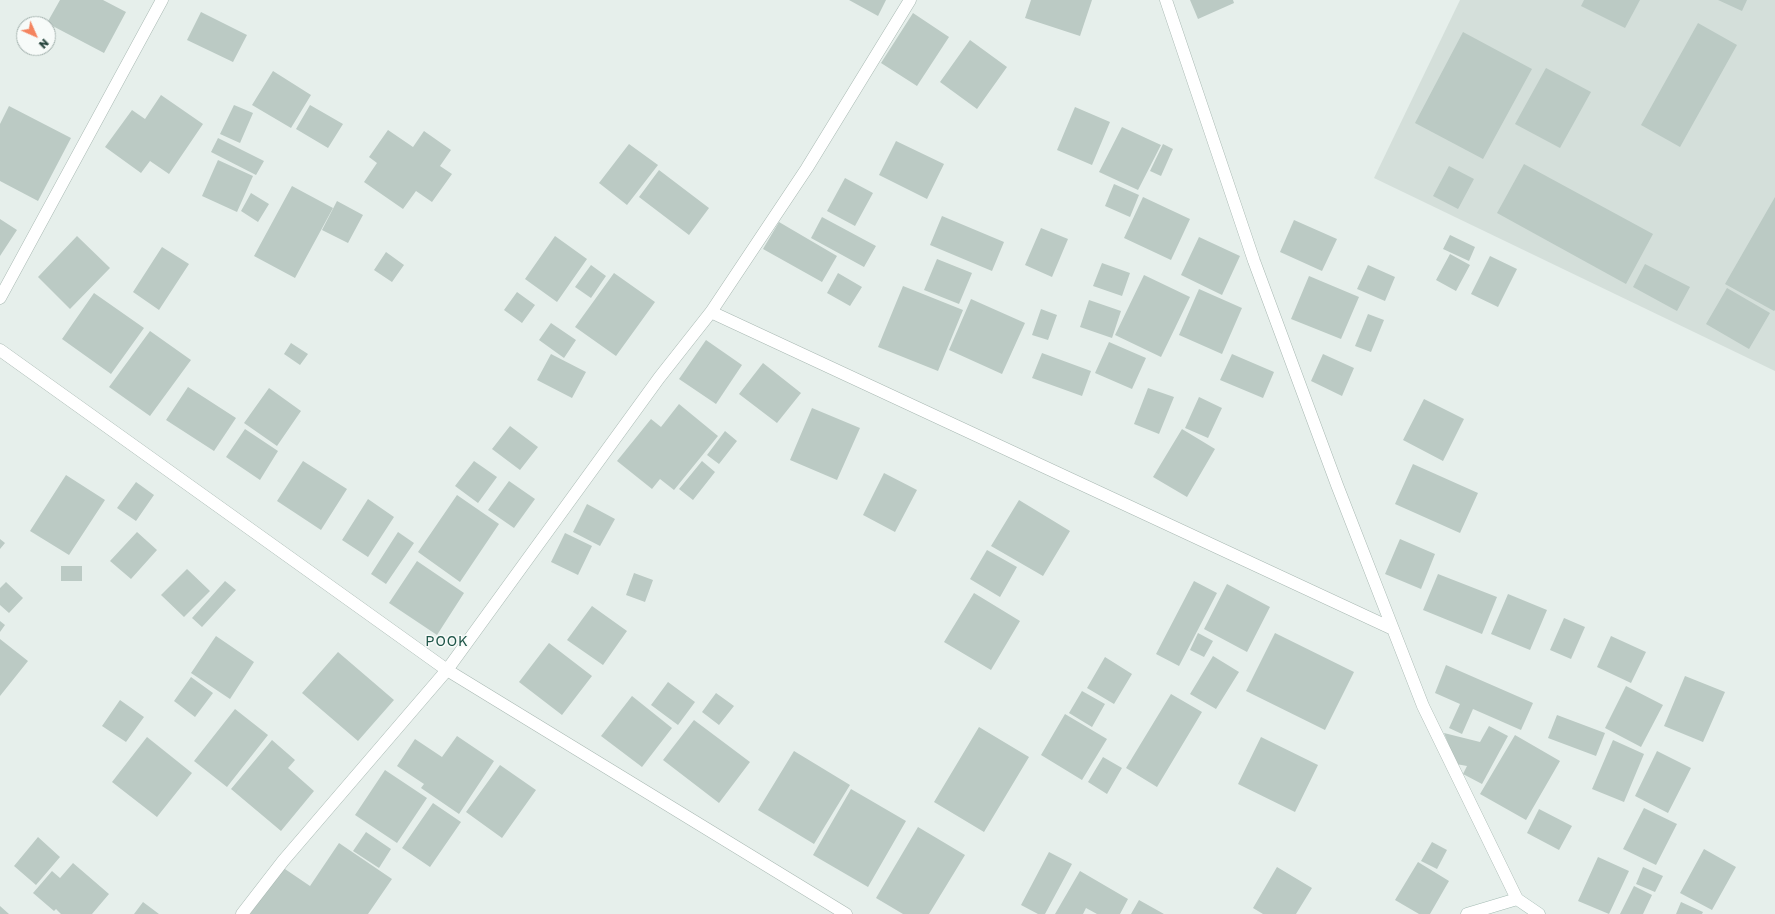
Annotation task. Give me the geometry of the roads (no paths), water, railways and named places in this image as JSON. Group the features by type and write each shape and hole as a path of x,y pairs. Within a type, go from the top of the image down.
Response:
{"street":[{"path":"0,298 162,0"},
{"path":"242,914 283,861 447,670 659,378 711,312 807,168 910,0"},
{"path":"1166,0 1254,261 1337,485 1423,706 1517,899 1539,914"},
{"path":"711,312 1393,629"},
{"path":"0,350 447,670 846,914"},
{"path":"1467,914 1517,899"}],"district":[{"name":"POOK","path":"447,642"}]}
